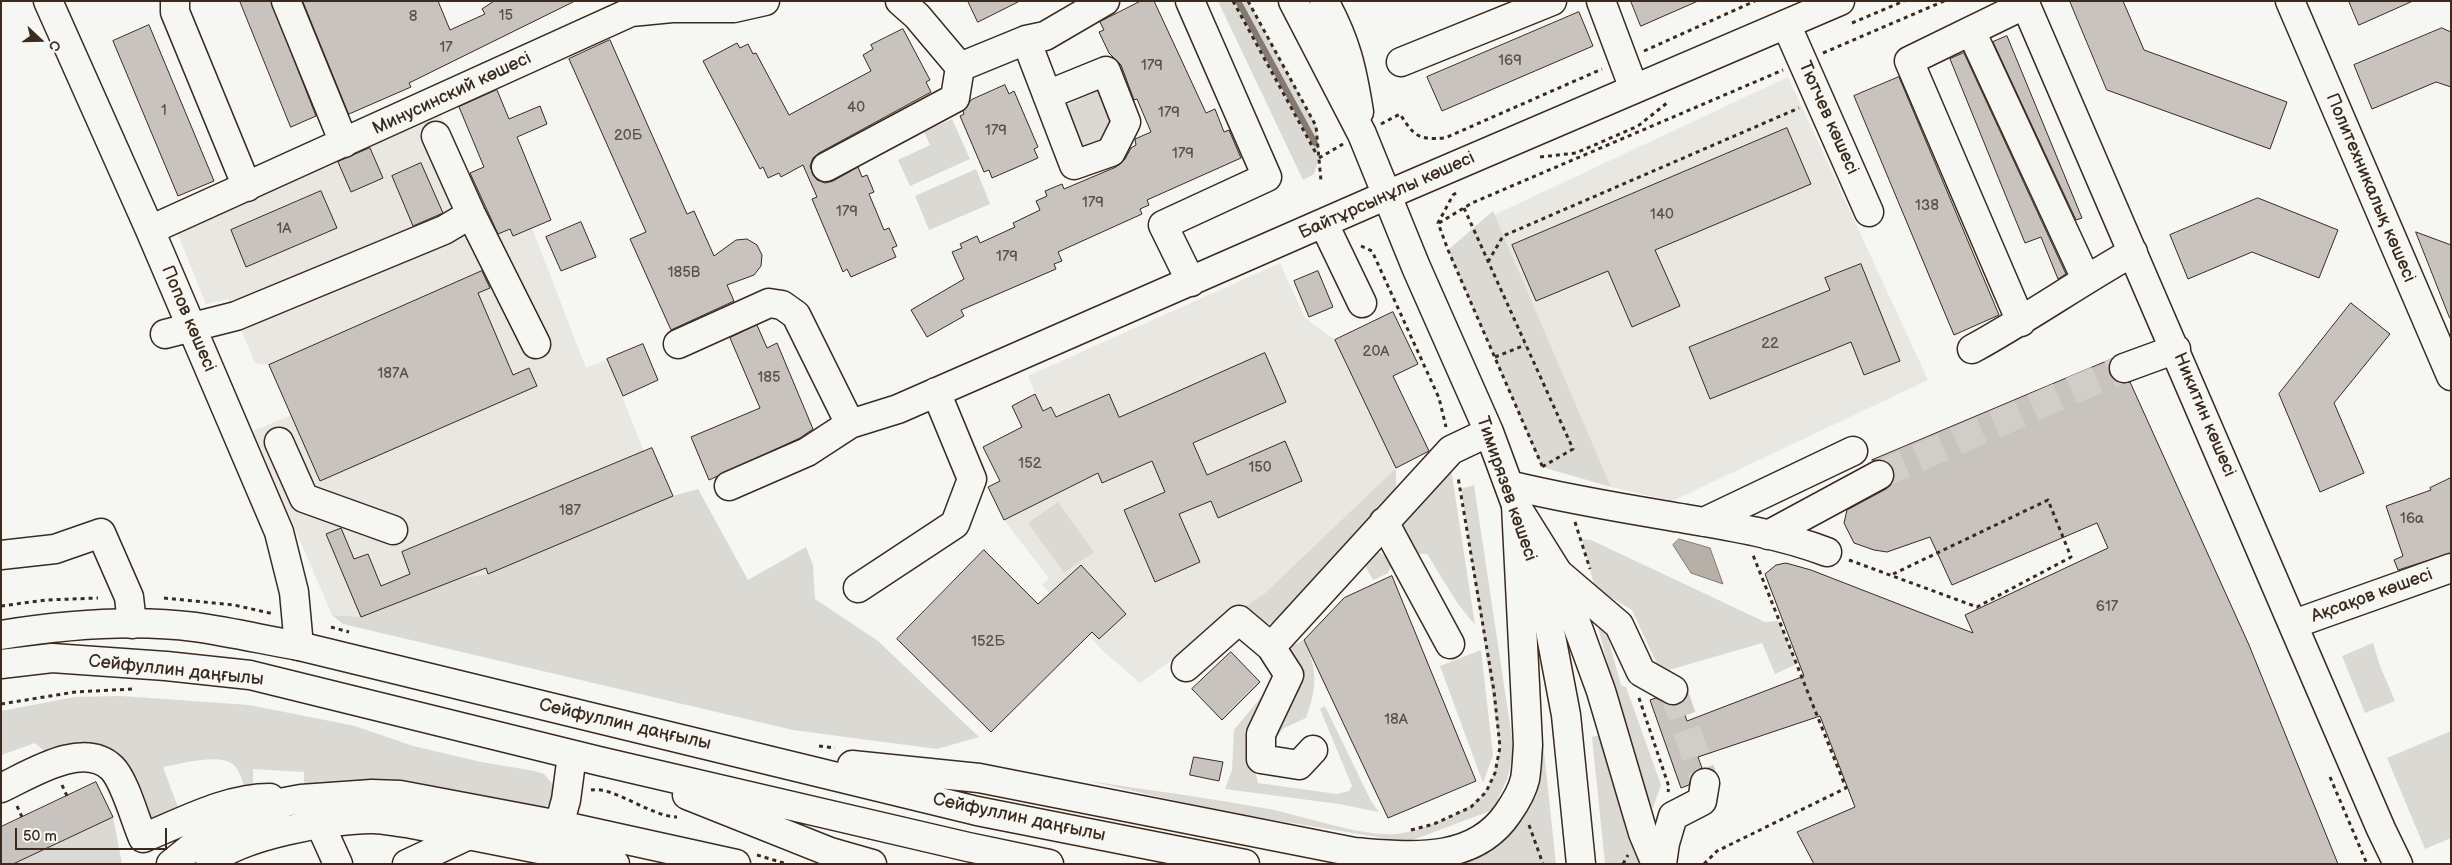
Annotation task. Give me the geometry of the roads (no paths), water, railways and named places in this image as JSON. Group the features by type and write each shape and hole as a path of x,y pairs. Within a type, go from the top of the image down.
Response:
{"street":[{"name":"Попов көшесі","path":"48,1 150,230 279,532 294,592 298,633"},
{"path":"175,1 175,12 247,187"},
{"path":"286,1 344,143"},
{"name":"Минусинский көшесі","path":"150,230 630,12 765,1"},
{"path":"826,167 956,98 960,67 917,16 900,1"},
{"path":"960,67 1026,40 1044,36 1083,8 1105,1"},
{"path":"1190,1 1267,177 1164,225 1191,282"},
{"name":"Тимирязев көшесі","path":"1293,1 1362,134 1489,432 1512,495 1548,620 1566,715 1580,864"},
{"name":"Тимирязев көшесі","path":"1324,1 1341,31 1352,67 1362,134"},
{"path":"1401,62 1552,1"},
{"path":"1601,1 1634,89"},
{"name":"Политехникалық көшесі","path":"2290,1 2451,376"},
{"path":"2021,322 1909,61 2025,3"},
{"name":"Никитин көшесі","path":"2025,3 2176,349 2381,829"},
{"name":"Байтұрсынұлы көшесі","path":"729,486 806,452 850,424 898,409 1387,195 1786,24 1834,9"},
{"name":"Тютчев көшесі","path":"1786,24 1869,212"},
{"path":"1971,31 2086,279"},
{"path":"1026,40 1047,95"},
{"path":"436,136 471,214 536,344"},
{"path":"164,334 236,316 444,230 471,214"},
{"path":"1324,224 1362,303"},
{"path":"1972,349 2021,322 2086,279 2133,252"},
{"path":"678,344 755,308 769,303 782,305 796,315 850,424"},
{"path":"2124,368 2176,349"},
{"path":"858,588 955,524 972,479 936,392"},
{"path":"1271,647 1451,450 1489,432"},
{"path":"279,442 304,498 393,530"},
{"path":"1704,522 1853,451"},
{"path":"260,487 292,468"},
{"path":"1759,542 1879,476"},
{"path":"1512,495 1561,498 1704,522 1759,542 1798,541 1827,552"},
{"path":"1512,495 1558,573 1601,691 1642,833 1656,864"},
{"path":"752,755 979,778 1354,852 1411,856 1446,854 1478,842 1502,822 1518,800 1524,780 1528,745 1512,495"},
{"path":"1384,522 1450,644"},
{"path":"1,555 55,549 101,533 129,597 132,624"},
{"name":"Ақсақов көшесі","path":"2294,624 2451,568"},
{"path":"1558,573 1619,625 1642,672 1664,694"},
{"path":"1186,667 1240,620 1271,647 1289,675 1261,734 1261,759 1299,764 1313,750"},
{"name":"Сейфуллин даңғылы","path":"1,635 41,629 132,624 298,633 569,713 977,810 1245,864"},
{"path":"1,678 52,658"},
{"name":"Сейфуллин даңғылы","path":"1,664 52,658 166,666 250,676 599,761 968,847 1049,864"},
{"path":"562,813 572,754"},
{"path":"1,788 67,758 84,756 101,760 113,769 143,838 248,798 292,800 386,794 495,814 562,813 736,864"},
{"path":"599,761 830,852 872,864"},
{"path":"1662,864 1665,844 1673,816 1699,791"},
{"path":"171,864 207,835 292,800"},
{"path":"406,864 470,835 495,814"},
{"path":"210,864 216,856 242,844 292,829 320,824 374,819 470,835 616,864"},
{"path":"320,824 338,864"},
{"path":"2381,829 2386,864"},
{"path":"2381,829 2398,864"}],"waterway":[{"path":"1238,1 1315,143"}],"tunnel":[{"path":"1879,475 2124,368"},
{"path":"1673,690 1705,783"}]}
